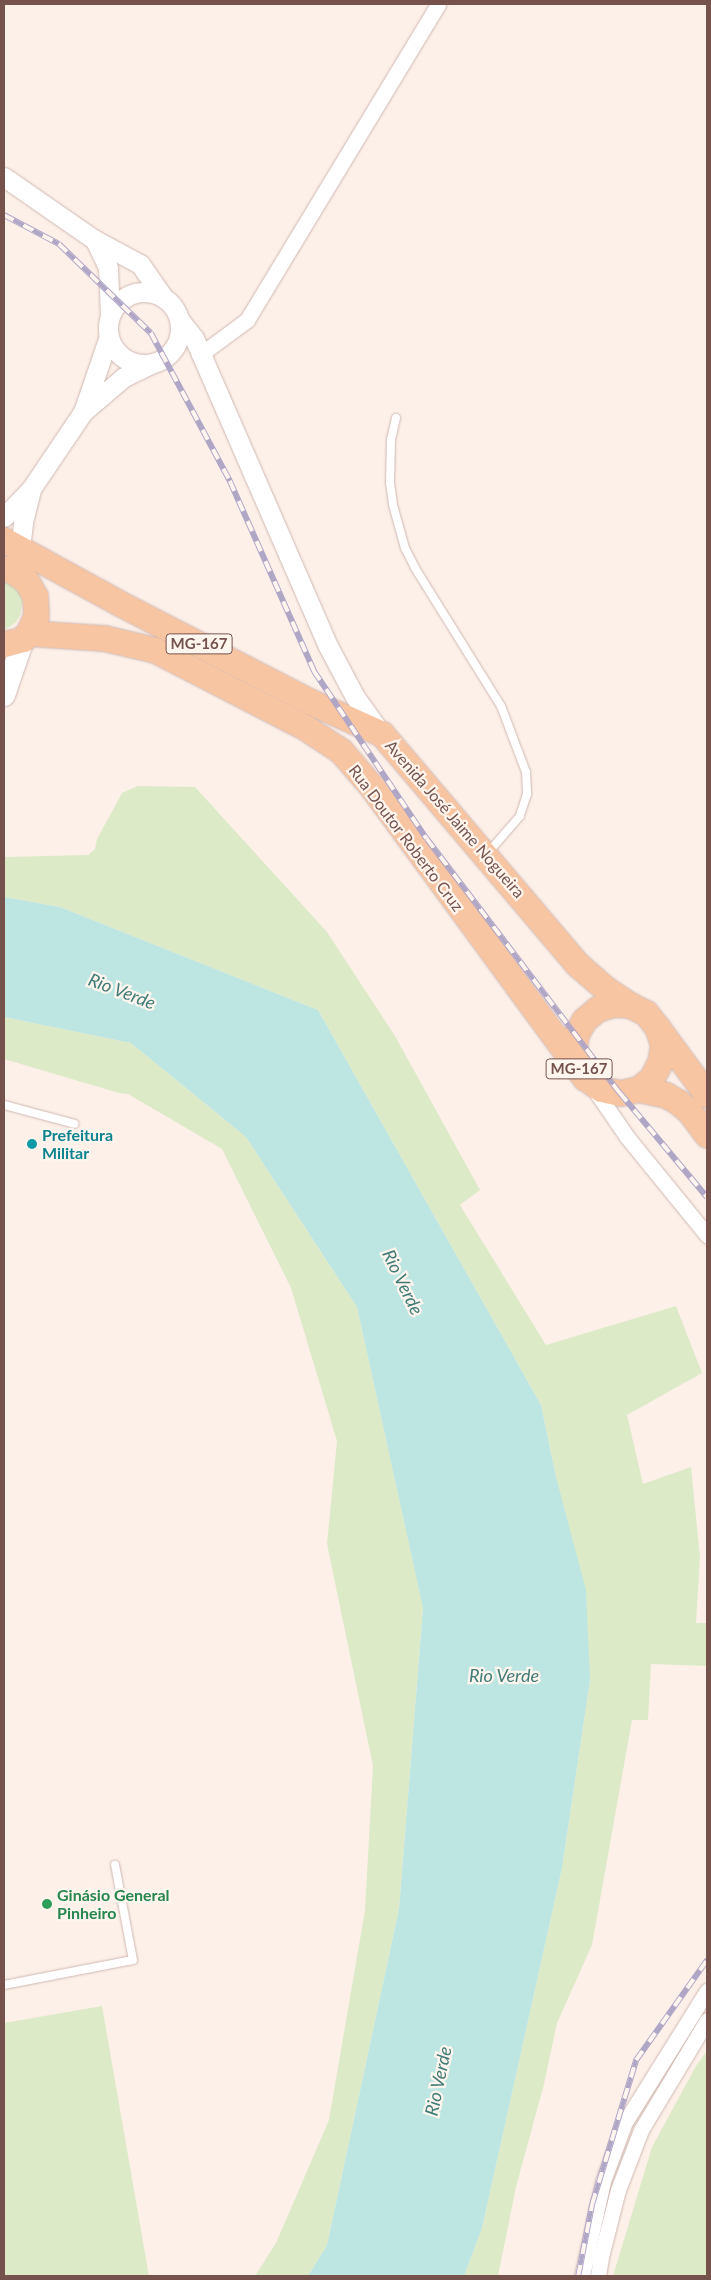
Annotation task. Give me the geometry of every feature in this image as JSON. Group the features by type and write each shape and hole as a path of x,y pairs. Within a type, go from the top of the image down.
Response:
{"main road":[{"name":"Avenida José Jaime Nogueira","path":"12,544 118,602 308,701 382,734 577,964 606,989 646,1013 707,1095"},
{"name":"MG-167","path":"4,569 10,569 26,580"},
{"name":"Avenida José Jaime Nogueira","path":"26,580 118,602"},
{"path":"4,695 18,639 36,616 36,596 26,580"},
{"name":"Rua Doutor Roberto Cruz","path":"18,639 104,638 156,650 306,728 341,752 372,787 587,1079"},
{"name":"MG-167","path":"630,1005 613,1004 605,1006 597,1009 584,1020 576,1034 574,1050 577,1065 587,1079 601,1089 620,1093 638,1089 666,1095 689,1111 707,1135"},
{"path":"638,1089 652,1078 660,1062 662,1044 657,1027"}],"street":[{"path":"109,336 112,346 127,360 137,363 187,352 201,354 248,320 438,4"},
{"path":"4,177 94,240 140,264 162,296 173,306 179,319 194,338 328,646 355,696 382,734"},
{"path":"4,516 31,489 83,412 109,336 108,268 94,240"},
{"path":"110,316 119,301 135,292 144,291 162,296"},
{"path":"83,412 124,377 162,358 178,339 179,319"},
{"path":"26,580 12,544 31,489"},
{"name":"Rua Doutor Roberto Cruz","path":"587,1079 627,1137 707,1235"},
{"path":"582,2276 603,2181 625,2122 707,1991"},
{"path":"598,2276 618,2190 641,2130 707,2020"}],"lane":[{"path":"396,418 391,439 390,483 393,506 405,548 415,568 501,706 526,772 527,794 520,816 486,855"},
{"path":"4,1105 75,1124"},
{"path":"4,1985 133,1960 115,1865"}],"green space":[{"path":"4,578 9,580 20,592 23,600 20,616 15,623 4,630"},
{"path":"138,786 195,787 327,932 395,1036 480,1190 460,1205 546,1345 676,1306 702,1373 627,1415 643,1484 691,1467 700,1557 696,1623 707,1623 707,1666 651,1664 648,1720 632,1720 592,1945 557,2023 544,2084 516,2187 498,2276 464,2276 482,2228 562,1868 590,1680 556,1477 541,1405 318,1010 60,907 4,897 4,857 88,855 95,849 97,839 122,793"},
{"path":"4,1017 131,1043 246,1137 357,1307 423,1607 399,1909 327,2245 308,2276 255,2276 276,2243 329,2120 365,1910 373,1766 327,1544 337,1441 291,1288 222,1149 128,1094 4,1059"},
{"path":"102,2006 149,2276 4,2276 4,2023"},
{"path":"707,2051 707,2276 613,2276 652,2147 696,2066"}],"water":[{"name":"Rio Verde","path":"4,897 60,907 318,1010 541,1405 556,1477 586,1590 590,1680 562,1868 482,2228 464,2276 308,2276 327,2245 399,1909 423,1608 357,1307 246,1137 131,1043 4,1017"}],"railway":[{"path":"4,215 59,244 151,333 230,481 314,671 427,839 620,1093 707,1197"},
{"path":"578,2276 592,2204 636,2060 707,1960"}],"place":[{"name":"Prefeitura Militar","path":"32,1144"},
{"name":"Ginásio General Pinheiro","path":"47,1904"}]}
